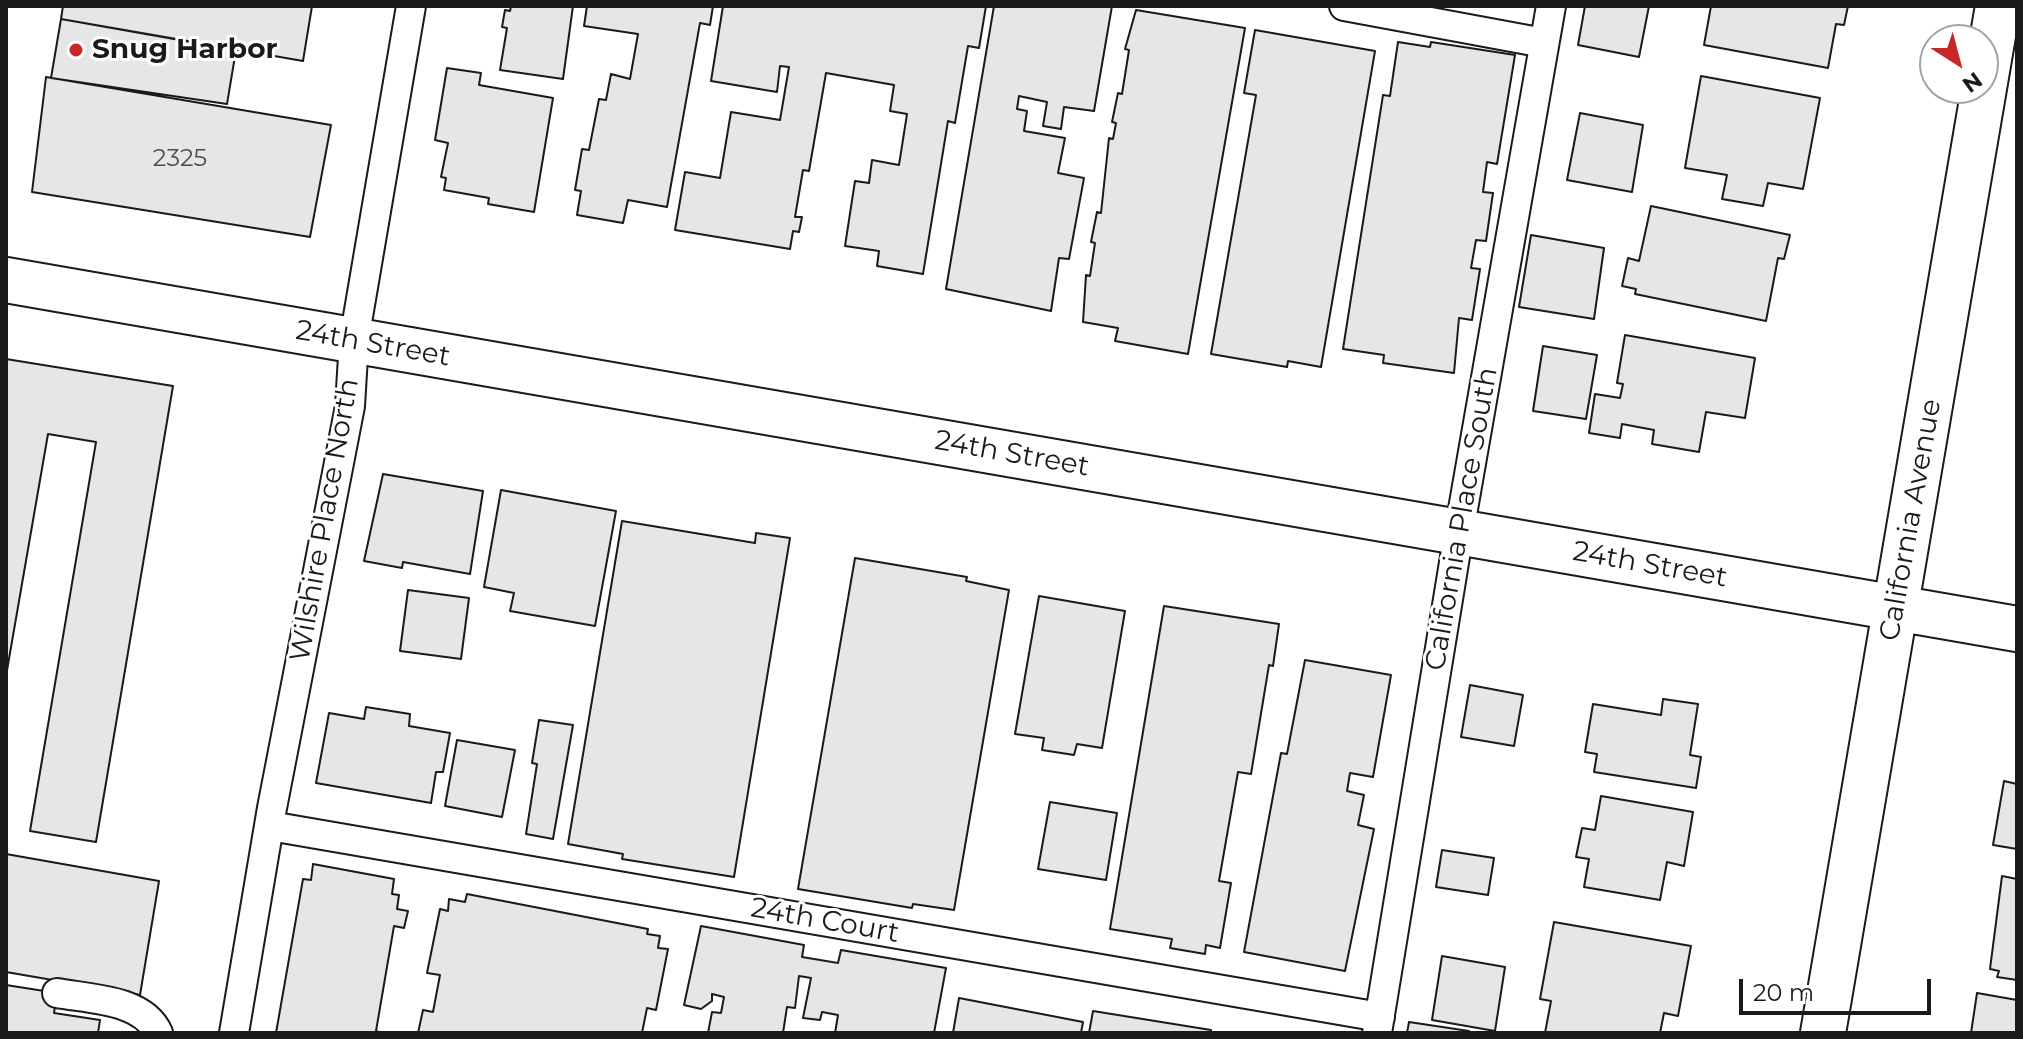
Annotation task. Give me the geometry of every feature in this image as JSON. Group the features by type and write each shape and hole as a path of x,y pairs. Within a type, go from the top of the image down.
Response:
{"street":[{"name":"California Avenue","path":"1823,1033 1998,6"},
{"name":"24th Street","path":"6,280 2017,629"}],"lane":[{"name":"Wilshire Place North","path":"234,1033 350,406 354,340 411,6"},
{"path":"1344,6 1544,43"},
{"name":"California Place South","path":"1378,1025 1459,532 1551,6"},
{"name":"24th Court","path":"270,826 1378,1025"},
{"path":"57,993 120,1004 153,1021 158,1033"}],"building":[{"path":"63,6 312,6 303,61 61,19"},
{"path":"511,6 573,6 563,79 500,70 507,28 502,27 505,10 510,11"},
{"path":"587,6 713,6 710,25 700,23 667,207 628,200 623,223 577,215 581,191 575,190 582,149 589,150 599,99 606,100 611,74 630,79 638,34 584,26"},
{"path":"723,6 986,6 979,48 968,46 955,123 948,121 923,274 877,266 879,251 845,246 855,181 869,183 872,160 899,165 907,114 890,111 894,85 826,73 809,171 803,170 795,217 802,217 799,232 793,231 790,249 675,230 685,172 720,178 731,112 780,120 789,67 780,66 777,92 711,81"},
{"path":"994,6 1112,6 1094,111 1064,107 1061,129 1043,126 1047,102 1019,96 1017,109 1027,111 1024,131 1065,138 1058,173 1084,178 1069,259 1059,258 1051,311 946,289"},
{"path":"1585,6 1649,6 1639,57 1578,45"},
{"path":"1711,6 1848,6 1844,25 1836,24 1828,68 1704,45"},
{"path":"1136,10 1245,28 1188,354 1115,341 1118,328 1083,322 1086,275 1090,276 1095,243 1091,242 1097,212 1101,213 1109,138 1113,139 1116,123 1112,122 1118,93 1122,94 1129,50 1125,49"},
{"path":"61,19 236,50 227,104 51,78"},
{"path":"1255,30 1375,51 1321,367 1288,361 1287,367 1211,354 1256,95 1244,93"},
{"path":"1398,42 1430,47 1431,42 1515,55 1497,164 1487,162 1483,192 1493,193 1486,241 1476,240 1471,268 1480,269 1472,320 1459,318 1454,373 1383,363 1384,355 1343,349 1383,95 1390,96"},
{"path":"447,68 481,73 479,85 553,98 534,212 488,204 489,198 444,190 446,178 441,177 448,143 435,140"},
{"path":"1701,76 1820,98 1803,189 1768,183 1763,206 1722,199 1727,175 1685,168"},
{"path":"46,77 331,125 310,237 32,192"},
{"path":"1580,113 1643,125 1632,192 1567,180"},
{"path":"1651,206 1790,235 1784,259 1778,258 1766,321 1635,294 1636,289 1622,286 1628,258 1639,261"},
{"path":"1531,235 1604,248 1594,319 1519,307"},
{"path":"1625,335 1755,358 1745,418 1706,412 1699,452 1652,444 1654,430 1622,424 1620,438 1589,433 1595,394 1620,398 1623,384 1617,383"},
{"path":"1543,346 1597,355 1586,419 1533,411"},
{"path":"6,359 173,386 96,842 30,831 96,442 48,434 6,676"},
{"path":"383,474 483,491 470,574 403,562 402,568 364,561"},
{"path":"501,490 616,511 595,626 510,611 514,593 484,587"},
{"path":"622,521 755,543 756,533 790,538 734,877 622,859 623,854 568,844"},
{"path":"855,558 967,577 966,581 1009,590 954,910 913,904 912,908 798,889"},
{"path":"408,590 469,598 461,659 400,651"},
{"path":"1039,596 1125,611 1102,748 1077,744 1074,755 1042,750 1044,738 1015,734"},
{"path":"1164,606 1279,624 1251,774 1238,772 1219,881 1231,883 1220,948 1206,945 1205,954 1170,948 1172,939 1110,929"},
{"path":"1305,660 1391,675 1373,777 1350,773 1347,791 1364,795 1358,825 1374,829 1345,971 1244,952 1281,753 1287,754"},
{"path":"1470,685 1523,695 1514,746 1461,737"},
{"path":"1663,699 1698,704 1690,755 1701,757 1696,788 1594,772 1597,754 1585,752 1593,704 1661,715"},
{"path":"366,707 410,714 409,726 450,733 443,772 436,772 431,803 316,783 329,713 364,719"},
{"path":"539,720 573,725 553,839 526,834 537,764 532,763"},
{"path":"457,740 515,750 502,817 445,806"},
{"path":"2004,781 2017,784 2017,849 1993,845"},
{"path":"1601,796 1693,812 1684,866 1667,862 1660,900 1584,887 1589,859 1576,857 1582,828 1595,830"},
{"path":"1050,802 1117,813 1106,880 1038,869"},
{"path":"1442,850 1494,858 1488,895 1436,887"},
{"path":"6,854 159,881 140,995 6,972"},
{"path":"313,864 394,879 392,894 399,895 397,909 408,911 404,928 394,926 376,1031 382,1033 276,1033 303,879 311,880"},
{"path":"2002,876 2017,879 2017,980 1997,977 1999,971 1990,969"},
{"path":"467,894 648,929 647,934 660,936 658,948 668,949 656,1010 647,1008 642,1033 418,1033 423,1010 433,1012 440,975 427,973 440,909 448,911 449,899 465,902"},
{"path":"1554,922 1691,946 1678,1016 1664,1013 1660,1033 1545,1033 1551,1001 1540,999"},
{"path":"701,926 804,945 802,957 838,963 841,950 946,968 934,1033 835,1033 838,1015 822,1012 820,1020 803,1018 811,978 799,976 795,1008 787,1007 783,1033 708,1033 712,1012 721,1013 724,997 712,994 712,1001 701,1009 684,1005"},
{"path":"1442,956 1505,967 1495,1031 1432,1020"},
{"path":"6,985 57,993 54,1013 100,1020 98,1033 6,1033"},
{"path":"1977,993 2017,1000 2017,1033 1971,1033"},
{"path":"959,998 1083,1022 1081,1033 953,1033"},
{"path":"1093,1011 1211,1030 1211,1033 1089,1033"},
{"path":"1409,1022 1469,1031 1407,1033"}],"place":[{"name":"Snug Harbor","path":"76,50"}]}
